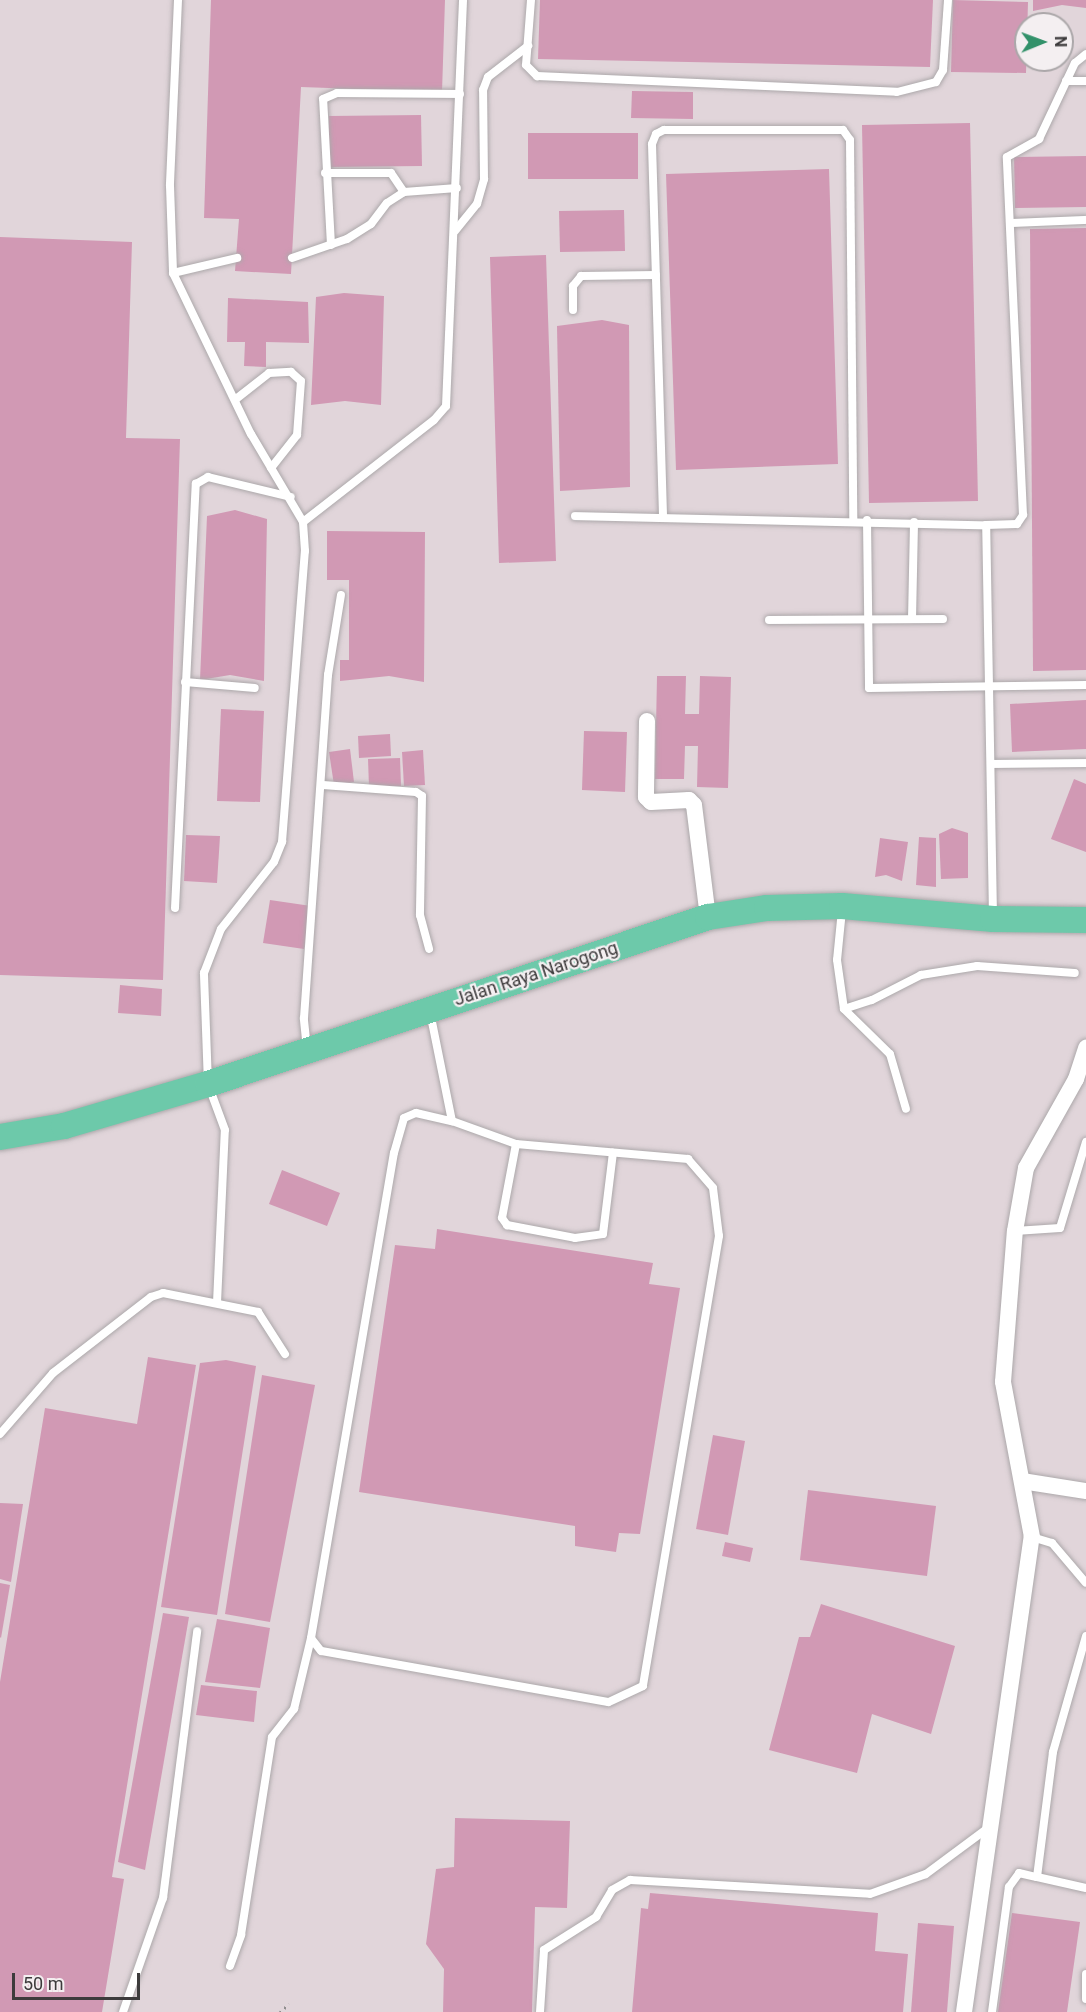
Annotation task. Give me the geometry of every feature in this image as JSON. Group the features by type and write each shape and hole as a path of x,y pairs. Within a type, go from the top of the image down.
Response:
{"main road":[{"name":"Jalan Raya Narogong","path":"0,1137 64,1126 208,1084 708,917 767,908 842,906 993,919 1086,920"}],"street":[{"path":"647,721 646,797 651,802 689,800 694,805 708,917"},
{"path":"963,2012 1032,1537 1003,1382 1015,1231 1026,1168 1076,1079 1086,1048"},
{"path":"1022,1481 1086,1491"}],"lane":[{"path":"178,0 170,186 173,273 271,468 291,497 303,522 305,551 282,842 274,862 211,949 204,973 208,1084 225,1130 217,1303"},
{"path":"303,522 435,420 446,406 457,188 463,0"},
{"path":"531,0 526,65 537,76 897,92 936,82 943,70 948,0"},
{"path":"455,231 477,204 484,179 483,90 488,77 528,46"},
{"path":"575,516 663,515 1017,524 1023,515 1008,157 1039,139 1075,63 1086,54"},
{"path":"1066,81 1086,81"},
{"path":"331,245 321,105 326,96 460,94"},
{"path":"663,515 652,144 656,134 664,130 843,130 849,134 853,519"},
{"path":"325,173 389,173 404,192"},
{"path":"292,258 331,245 371,224 387,203 404,192 457,188"},
{"path":"1010,223 1086,220"},
{"path":"173,273 237,258"},
{"path":"573,310 575,279 656,275"},
{"path":"236,399 269,373 291,372 301,381 297,435 271,468"},
{"path":"175,908 184,682 196,484 208,477 291,497"},
{"path":"867,520 868,685 872,690 1086,685"},
{"path":"912,619 914,522"},
{"path":"986,525 993,764 993,919"},
{"path":"308,1049 304,1018 323,785 328,675 341,595"},
{"path":"769,620 943,619"},
{"path":"184,682 255,688"},
{"path":"993,764 1086,763"},
{"path":"323,785 416,792 422,796 420,915 429,948"},
{"path":"842,906 837,960 844,1009 890,1054 906,1109"},
{"path":"844,1009 932,973 977,966 1075,973"},
{"path":"429,1009 452,1121"},
{"path":"230,1966 241,1935 272,1737 294,1709 310,1638 394,1154 404,1118 416,1113 452,1121 516,1144 688,1159 713,1188 719,1236 643,1686 608,1702 321,1651 310,1638"},
{"path":"1015,1231 1060,1228 1086,1142"},
{"path":"516,1144 502,1218 507,1225 575,1238 603,1234 613,1153"},
{"path":"0,1434 53,1373 151,1297 163,1293 258,1312 285,1354"},
{"path":"1032,1537 1052,1543 1086,1583"},
{"path":"123,2012 163,1898 197,1631"},
{"path":"1037,1877 1053,1752 1086,1636"},
{"path":"540,2012 544,1950 596,1917 612,1890 630,1880 870,1894 926,1874 988,1828"},
{"path":"992,2012 1009,1887 1019,1873 1086,1888"},
{"path":"1086,1974 1086,1999"}],"path":[{"path":"280,2012 289,2004"}],"shaded area":[{"path":"0,0 1086,0 1086,2012 0,2012"}],"building":[{"path":"211,0 445,0 442,92 301,87 291,274 235,271 239,219 204,218"},
{"path":"540,0 933,0 930,67 538,59"},
{"path":"953,0 1028,2 1028,12 1014,12 1014,72 1026,73 951,72"},
{"path":"1033,0 1086,0 1086,8 1062,5 1033,11"},
{"path":"632,91 693,92 693,119 631,118"},
{"path":"421,115 422,166 329,167 329,116"},
{"path":"970,123 978,501 869,503 862,125"},
{"path":"528,133 638,133 638,179 528,179"},
{"path":"1086,156 1086,207 1015,208 1014,157"},
{"path":"829,169 838,464 676,470 666,174"},
{"path":"624,210 625,251 560,252 559,211"},
{"path":"1086,228 1086,670 1033,671 1030,229"},
{"path":"0,237 132,242 126,438 180,439 163,980 0,975"},
{"path":"546,255 556,561 499,563 490,257"},
{"path":"344,293 384,296 381,405 345,401 311,405 316,297"},
{"path":"228,298 308,302 309,343 266,342 266,367 244,366 245,342 227,342"},
{"path":"602,320 629,325 630,487 560,491 557,326"},
{"path":"235,510 267,519 264,681 230,675 200,680 207,516"},
{"path":"327,531 425,532 424,682 389,676 340,681 340,660 349,660 349,580 327,580"},
{"path":"657,676 686,676 685,714 699,714 700,676 731,677 728,788 697,787 698,746 685,746 684,779 655,779"},
{"path":"1086,700 1086,749 1012,752 1010,704"},
{"path":"221,709 264,711 260,802 217,801"},
{"path":"584,731 627,732 625,792 582,790"},
{"path":"390,734 391,756 359,758 358,736"},
{"path":"350,749 354,782 334,785 329,752"},
{"path":"423,750 425,785 404,786 402,752"},
{"path":"400,758 401,786 369,787 368,759"},
{"path":"1074,779 1086,784 1086,852 1051,839"},
{"path":"952,828 968,833 968,878 941,879 939,834"},
{"path":"186,835 220,836 217,883 184,881"},
{"path":"919,837 936,838 936,887 916,885"},
{"path":"880,838 908,842 902,881 886,875 875,877"},
{"path":"270,900 311,906 304,949 263,943"},
{"path":"120,985 162,989 161,1016 118,1013"},
{"path":"282,1170 340,1193 327,1226 269,1204"},
{"path":"437,1229 653,1263 649,1284 680,1288 640,1534 619,1533 616,1552 575,1546 575,1526 359,1492 395,1245 435,1249"},
{"path":"148,1357 196,1365 112,1877 124,1879 102,2012 0,2012 0,1682 45,1408 137,1424"},
{"path":"226,1360 256,1366 217,1615 161,1607 200,1363"},
{"path":"262,1375 315,1385 270,1622 225,1614"},
{"path":"713,1435 745,1441 728,1535 696,1529"},
{"path":"808,1490 936,1506 927,1576 800,1560"},
{"path":"0,1503 23,1504 11,1582 0,1579"},
{"path":"725,1542 753,1548 750,1562 722,1556"},
{"path":"0,1583 10,1585 1,1638 0,1637"},
{"path":"821,1604 955,1646 931,1734 872,1714 857,1773 769,1750 799,1637 810,1637"},
{"path":"163,1613 189,1617 145,1870 118,1862"},
{"path":"217,1619 270,1628 260,1688 205,1682"},
{"path":"201,1685 257,1691 254,1722 196,1715"},
{"path":"455,1818 570,1821 567,1908 535,1907 532,2012 443,2012 444,1969 426,1944 436,1869 454,1867"},
{"path":"650,1893 878,1913 875,1951 908,1954 903,2012 632,2012 641,1908 648,1909"},
{"path":"1012,1913 1080,1922 1067,2012 998,2012"},
{"path":"918,1923 954,1926 947,2012 911,2012"}]}
